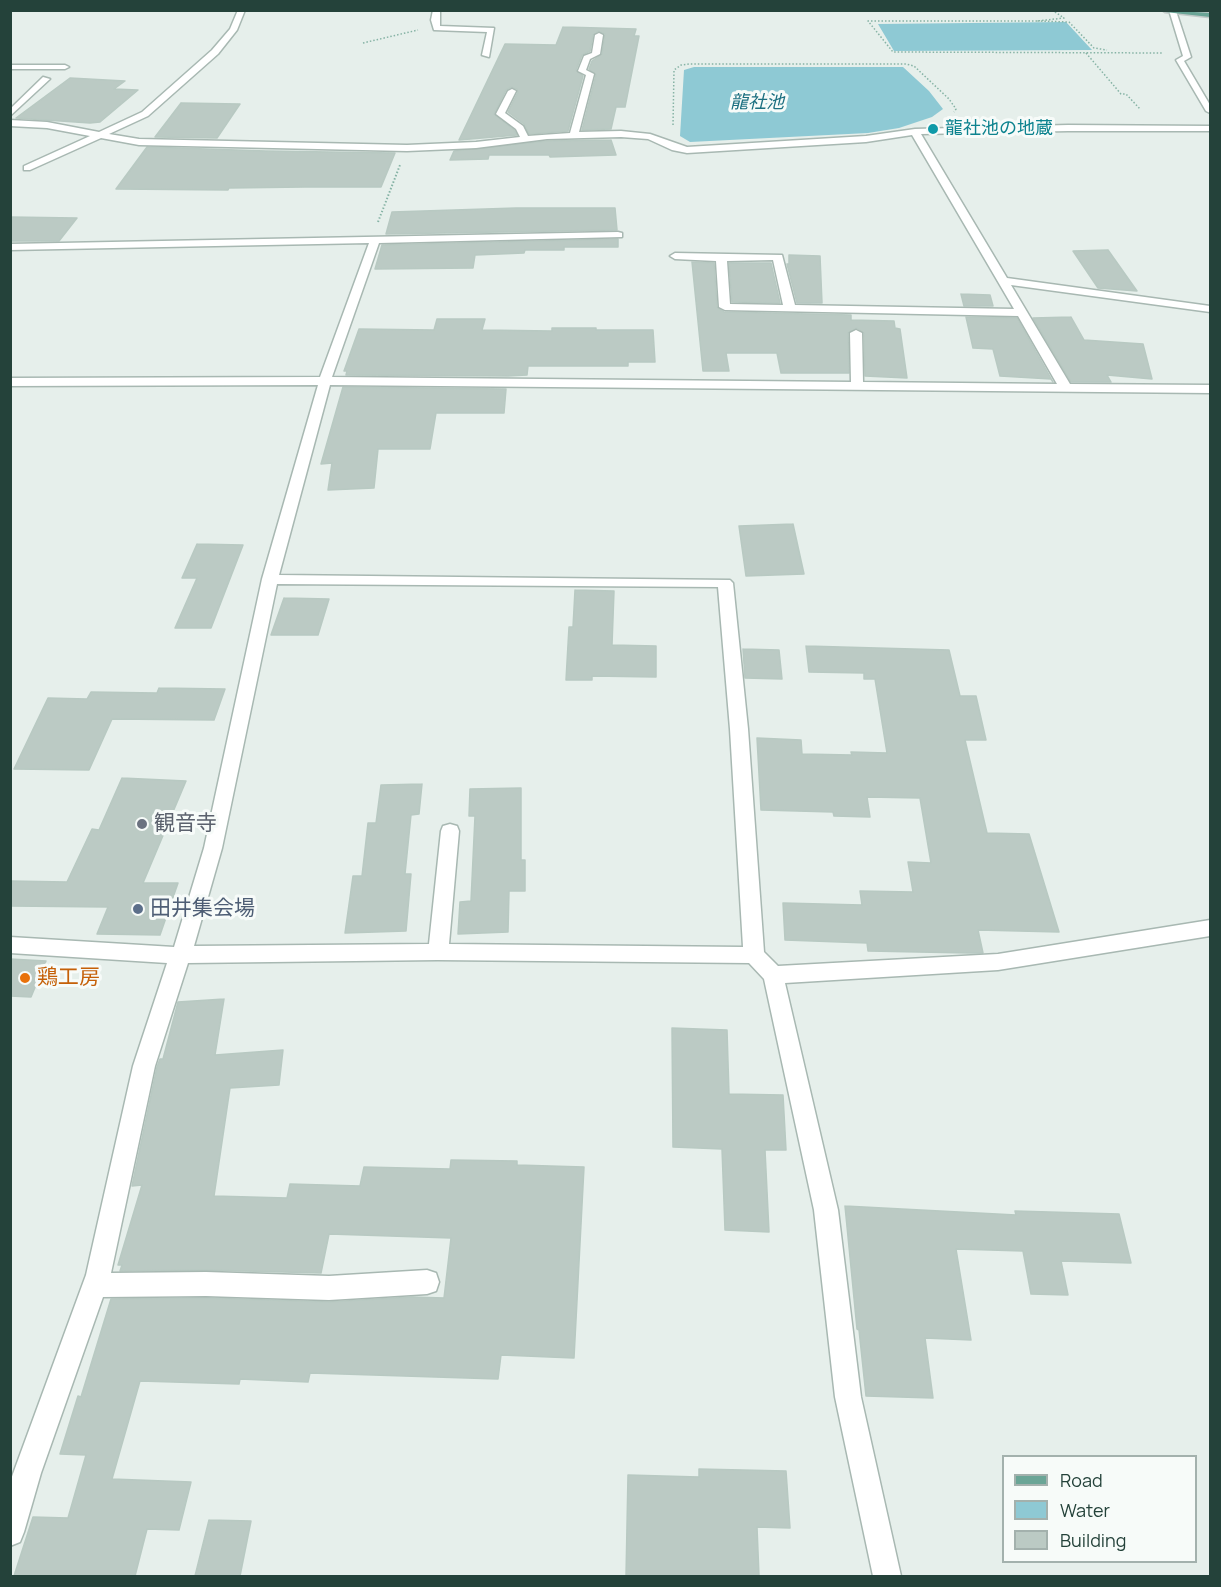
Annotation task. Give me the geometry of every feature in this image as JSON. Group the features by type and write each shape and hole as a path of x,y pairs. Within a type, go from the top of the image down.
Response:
{"main road":[{"path":"1165,10 1210,15"}],"street":[{"path":"27,168 96,134 145,114 215,52 233,30 242,10"},
{"path":"437,10 435,20 437,28 491,30 486,55"},
{"path":"1172,11 1187,57 1180,60 1210,111"},
{"path":"574,135 590,74 582,71 587,58 596,54 599,35"},
{"path":"10,67 65,66"},
{"path":"10,114 46,78"},
{"path":"512,92 500,114 520,128 525,139"},
{"path":"10,123 47,125 139,142 407,148 476,145 574,135 621,134 650,137 675,148 687,150 866,139 915,132 1210,128"},
{"path":"915,132 1066,388"},
{"path":"10,247 314,239 375,240 618,235"},
{"path":"10,1532 27,1473 95,1285 144,1066 174,970 182,953 213,848 270,579 325,381 349,319 375,240"},
{"path":"675,256 778,257 790,309"},
{"path":"720,258 725,307 1023,313"},
{"path":"1003,281 1210,309"},
{"path":"856,333 857,386"},
{"path":"10,382 325,381 1210,389"},
{"path":"270,579 725,583 739,729 754,955 773,975 826,1210 848,1397 887,1576"},
{"path":"438,952 450,831"},
{"path":"773,975 998,962 1210,928"},
{"path":"10,945 163,955 438,952 754,955"},
{"path":"95,1285 206,1284 329,1288 427,1282"}],"path":[{"path":"1037,21 1064,18 1052,10"},
{"path":"868,21 1069,22 1094,48 1186,53 893,52 868,21"},
{"path":"363,44 395,34 437,28"},
{"path":"1086,52 1121,94 1126,94 1156,128"},
{"path":"672,134 674,70 681,65 699,64 897,63 914,66 956,109 953,114 915,132"},
{"path":"375,240 373,234 407,148"}],"water":[{"path":"1066,22 1092,50 894,51 878,24"},
{"name":"龍社池","path":"694,67 903,67 929,91 943,109 932,117 899,128 868,133 690,142 680,136 684,70"}],"building":[{"path":"563,27 636,29 634,36 639,36 625,107 616,107 611,129 582,130 596,75 589,69 592,61 602,54 605,34 598,31 593,35 590,51 582,55 576,70 583,76 568,131 529,134 524,124 508,112 518,92 517,89 511,87 506,90 494,114 517,135 459,140 505,44 556,45"},
{"path":"70,78 125,81 114,89 138,90 100,122 16,118"},
{"path":"181,103 240,104 217,138 155,137"},
{"path":"611,140 616,155 550,157 549,155 489,155 488,159 450,160 454,151 547,141"},
{"path":"147,147 395,153 381,187 229,188 228,190 116,189"},
{"path":"615,208 617,230 386,234 392,212"},
{"path":"10,217 77,218 59,241 10,241"},
{"path":"618,239 618,247 564,247 564,250 525,250 524,253 475,255 473,268 375,269 382,245"},
{"path":"1108,250 1137,291 1098,288 1073,251"},
{"path":"789,255 820,256 822,303 797,303 787,264 789,264"},
{"path":"692,262 714,263 717,307 724,312 851,315 851,320 894,321 895,328 900,329 907,378 865,376 864,333 857,328 848,333 849,373 781,373 777,353 726,353 729,371 703,371"},
{"path":"729,263 771,263 780,303 732,302"},
{"path":"961,294 990,295 993,306 964,306"},
{"path":"966,317 1017,318 1053,382 1051,379 1000,376 993,349 973,348"},
{"path":"1071,317 1084,340 1143,344 1152,379 1107,375 1111,382 1071,382 1033,318"},
{"path":"437,319 485,319 482,330 552,331 552,328 596,328 596,330 653,330 655,362 628,362 628,366 528,366 527,375 508,376 346,375 347,371 344,371 359,329 434,330"},
{"path":"343,387 506,389 504,413 436,413 430,449 378,449 374,488 328,490 332,463 321,464"},
{"path":"793,524 804,574 746,576 739,526"},
{"path":"197,544 243,545 211,628 175,628 197,578 182,578"},
{"path":"575,590 614,591 612,645 656,646 656,677 592,676 592,680 566,680 569,627 573,627"},
{"path":"284,598 329,599 318,635 271,635"},
{"path":"806,646 949,650 960,696 976,696 986,740 965,740 987,833 1029,834 1059,932 978,930 983,953 868,951 867,943 785,940 783,903 862,905 860,891 913,892 908,862 931,863 920,798 867,797 870,817 834,816 833,812 761,810 757,738 801,740 802,754 887,753 875,679 864,679 864,673 809,672"},
{"path":"743,649 779,650 782,679 745,678"},
{"path":"159,688 225,689 214,720 112,719 89,770 14,769 48,698 87,699 91,692 157,693"},
{"path":"122,778 186,781 143,883 178,883 160,935 97,934 108,907 10,906 10,881 67,882 92,829 99,830"},
{"path":"422,784 419,814 411,815 405,874 411,874 406,931 345,933 353,876 362,876 368,823 376,823 381,785"},
{"path":"521,788 521,860 525,860 525,891 509,891 508,932 458,934 460,902 471,901 475,816 469,816 470,789"},
{"name":"鶏工房","path":"10,959 46,961 31,997 10,996"},
{"path":"224,999 215,1055 283,1050 279,1085 230,1088 214,1196 287,1198 290,1184 360,1186 364,1167 450,1169 451,1160 517,1161 517,1165 584,1167 574,1358 501,1355 498,1379 310,1373 308,1382 240,1379 239,1384 140,1381 112,1479 191,1482 179,1530 147,1529 135,1576 14,1576 33,1517 68,1518 86,1455 60,1454 78,1396 81,1397 111,1299 206,1298 329,1302 412,1297 444,1298 451,1238 329,1234 321,1273 206,1270 120,1271 122,1265 118,1265 142,1185 132,1186 157,1067 160,1059 163,1059 178,1002"},
{"path":"672,1028 727,1030 729,1094 783,1095 786,1150 765,1150 769,1232 725,1230 722,1149 673,1147"},
{"path":"845,1206 1016,1215 1015,1211 1119,1214 1131,1263 1061,1261 1068,1295 1031,1294 1023,1251 956,1249 971,1340 925,1338 933,1398 866,1396"},
{"path":"699,1469 786,1471 790,1528 757,1527 759,1576 626,1576 628,1475 699,1477"},
{"path":"209,1520 251,1521 240,1576 195,1576"}],"place":[{"name":"龍社池の地蔵","path":"933,129"},
{"name":"観音寺","path":"142,824"},
{"name":"田井集会場","path":"138,909"},
{"name":"鶏工房","path":"25,978"}]}
